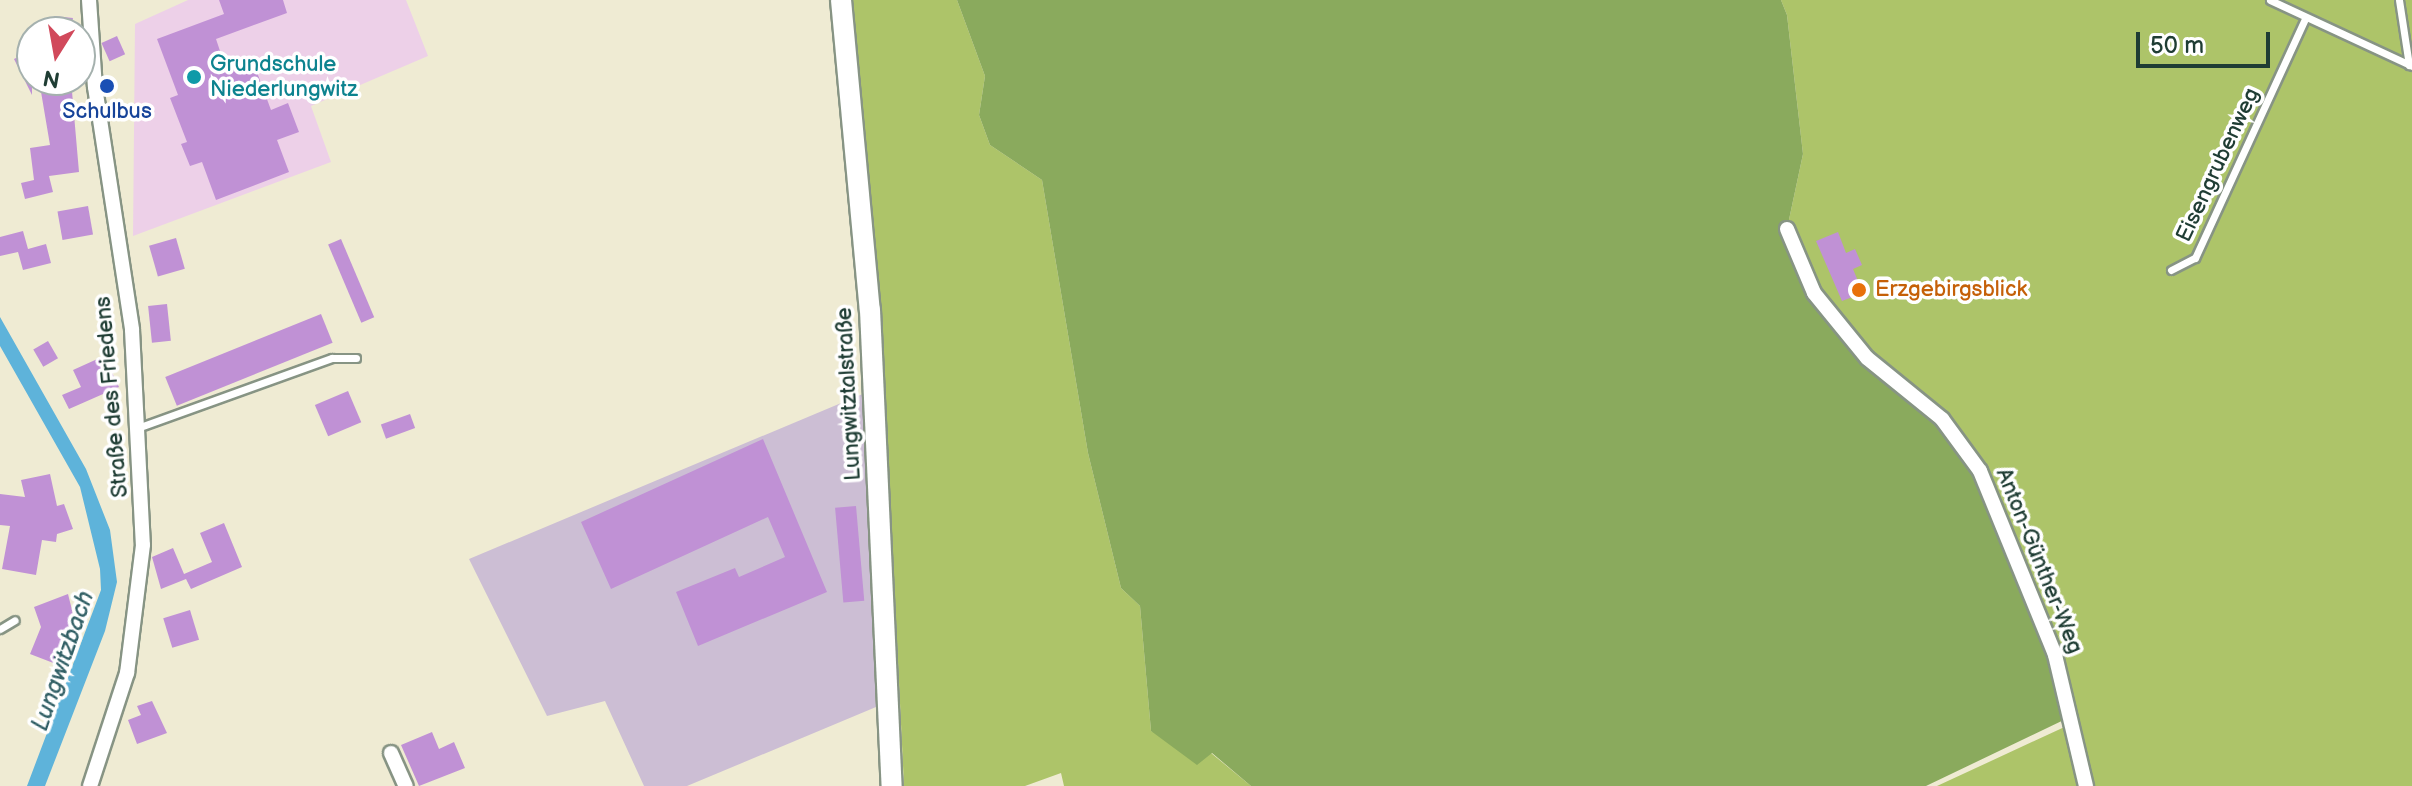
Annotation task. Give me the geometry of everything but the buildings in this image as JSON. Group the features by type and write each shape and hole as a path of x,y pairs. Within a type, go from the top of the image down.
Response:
{"main road":[{"name":"Lungwitztalstraße","path":"841,0 870,310 892,786"}],"street":[{"name":"Straße des Friedens","path":"89,0 89,40 132,330 140,427 143,545 135,627 116,717 90,786"},
{"name":"Anton-Günther-Weg","path":"1787,229 1814,293 1867,358 1942,419 1980,471 2055,655 2086,786"},
{"path":"391,753 406,786"}],"lane":[{"path":"2270,0 2305,19 2410,65"},
{"path":"2399,0 2410,65"},
{"name":"Eisengrubenweg","path":"2171,270 2195,258 2305,19"},
{"path":"140,427 332,358 356,358"},
{"path":"0,629 15,620"}],"shaded area":[{"path":"188,0 406,0 428,56 311,106 331,162 133,236 135,24"},
{"path":"865,393 876,707 687,786 644,786 605,701 547,716 469,559"}],"green space":[{"path":"851,0 957,0 985,76 979,115 990,145 1042,180 1088,453 1121,588 1140,606 1151,731 1211,753 1251,786 1064,786 1061,773 1025,786 904,786 881,310"},
{"path":"957,0 1781,0 1787,15 1803,154 1787,229 1814,293 1867,358 1942,419 1980,471 2070,717 1926,786 1251,786 1212,753 1197,765 1151,731 1140,606 1121,588 1088,453 1042,180 990,145 979,115 985,76"},
{"path":"1781,0 2412,0 2412,786 1937,786 2071,724 1867,358 1814,293 1787,229 1803,154 1787,15"}],"water":[{"path":"0,317 86,469 110,530 117,582 105,631 45,786 27,786 101,590 100,569 80,487 0,346"}],"place":[{"name":"Grundschule Niederlungwitz","path":"194,77"},
{"name":"Schulbus","path":"107,86"},
{"name":"Erzgebirgsblick","path":"1859,290"}],"water label":[{"name":"Lungwitzbach","path":"63,661"}]}
